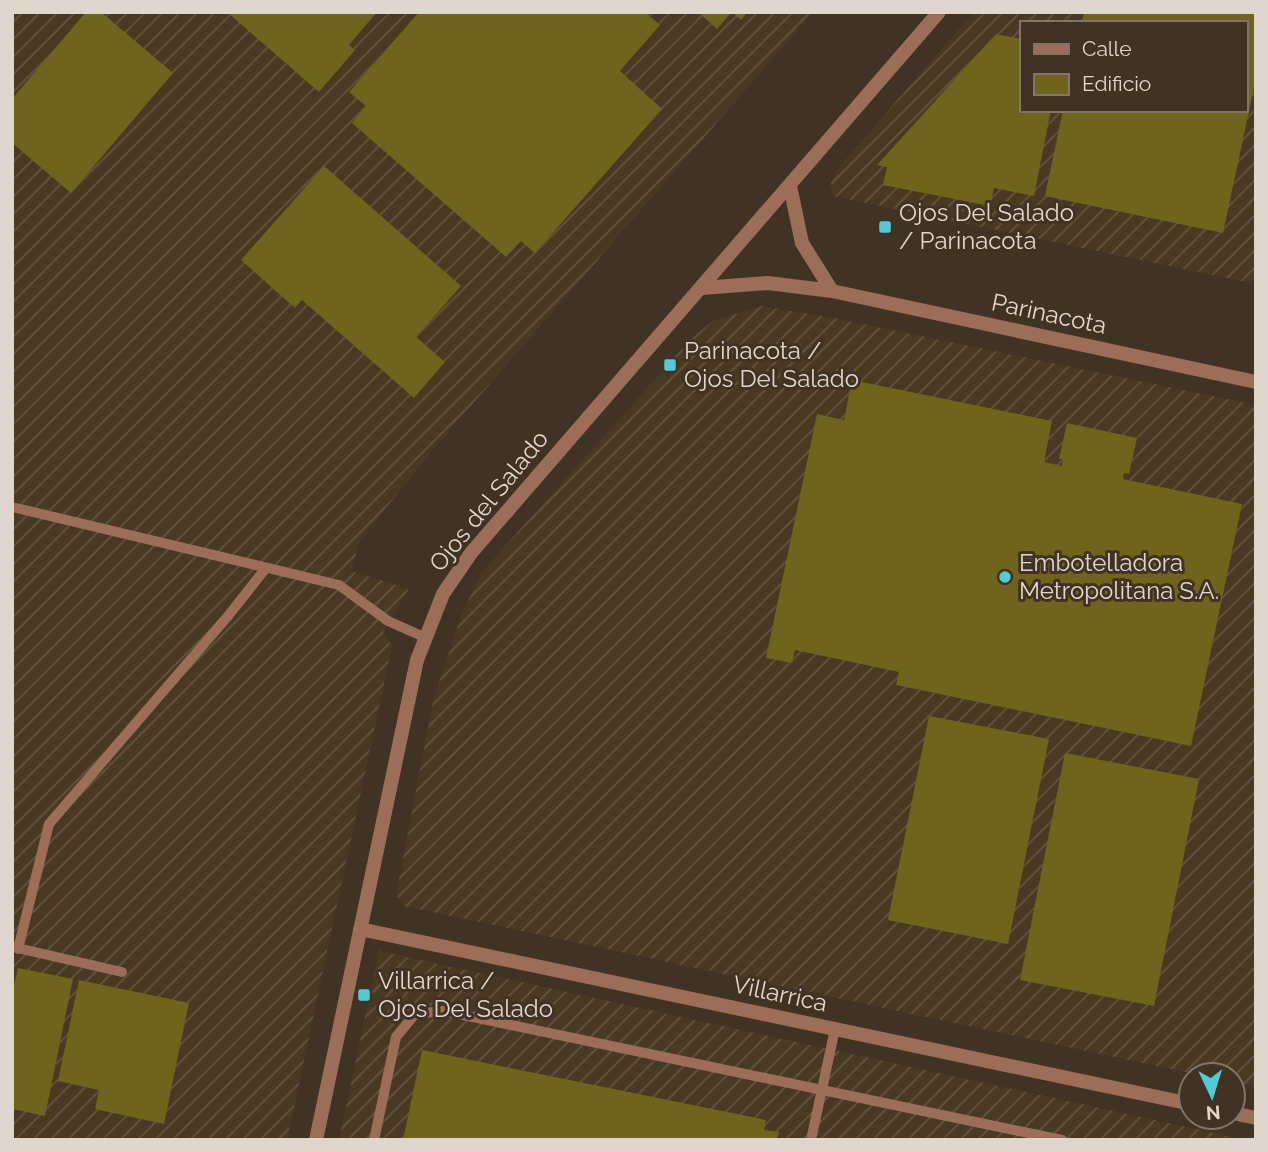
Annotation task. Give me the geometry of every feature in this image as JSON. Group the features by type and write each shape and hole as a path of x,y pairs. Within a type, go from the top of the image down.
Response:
{"street":[{"name":"Ojos del Salado","path":"316,1140 424,637 443,594 471,553 940,12"},
{"path":"790,186 802,243 820,276 832,291"},
{"name":"Parinacota","path":"702,288 768,283 832,291 1256,382"},
{"name":"Villarrica","path":"360,929 1177,1101"}],"lane":[{"path":"12,507 339,585 388,621 424,637"},
{"path":"122,972 15,948 49,824 229,616 265,568"},
{"path":"374,1140 396,1037 415,1014 444,1011 821,1092 1062,1140"},
{"path":"811,1140 835,1029"}],"shaded area":[{"path":"12,12 813,12 437,445 360,540 351,571 409,589 383,632 392,646 287,1140 12,1140"},
{"path":"974,12 1256,12 1256,284 833,196 831,183 839,167"},
{"path":"761,306 834,318 1256,405 1256,1087 1247,1085 1247,1061 1177,1061 1177,1070 404,906 396,895 434,697 463,611 482,572 693,337 713,321"},
{"path":"379,951 1177,1125 1177,1131 1205,1131 1246,1140 339,1140"}],"building":[{"path":"86,12 101,12 173,73 71,193 12,143 12,99"},
{"path":"227,12 377,12 349,45 355,50 319,92"},
{"path":"419,12 645,12 660,25 620,71 662,109 535,253 521,241 506,257 352,123 366,106 349,92"},
{"path":"698,12 732,12 717,29"},
{"path":"732,12 748,12 741,20"},
{"path":"1084,12 1256,12 1256,78 1223,233 1045,196 1063,112 1247,112 1247,21 1082,21"},
{"path":"996,34 1020,39 1020,112 1051,112 1034,196 994,188 990,206 883,185 887,167 877,165"},
{"path":"324,166 461,286 416,337 445,362 414,398 302,300 295,308 241,260"},
{"name":"Embotelladora Metropolitana S.A.","path":"852,380 1052,421 1044,462 1062,466 1063,459 1059,459 1067,423 1137,438 1129,474 1124,473 1123,479 1242,504 1191,746 896,685 899,672 795,650 792,663 766,658 817,414 844,420"},
{"path":"929,716 1049,739 1008,944 888,920"},
{"path":"1065,753 1199,779 1154,1006 1020,980"},
{"path":"18,968 73,979 45,1116 12,1109 12,994"},
{"path":"79,980 189,1003 164,1124 95,1109 99,1090 58,1081"},
{"path":"422,1050 766,1120 764,1130 779,1132 777,1140 403,1140"}],"place":[{"name":"Ojos Del Salado / Parinacota","path":"885,227"},
{"name":"Parinacota / Ojos Del Salado","path":"670,365"},
{"name":"Embotelladora Metropolitana S.A.","path":"1005,577"},
{"name":"Villarrica / Ojos Del Salado","path":"364,995"}]}
